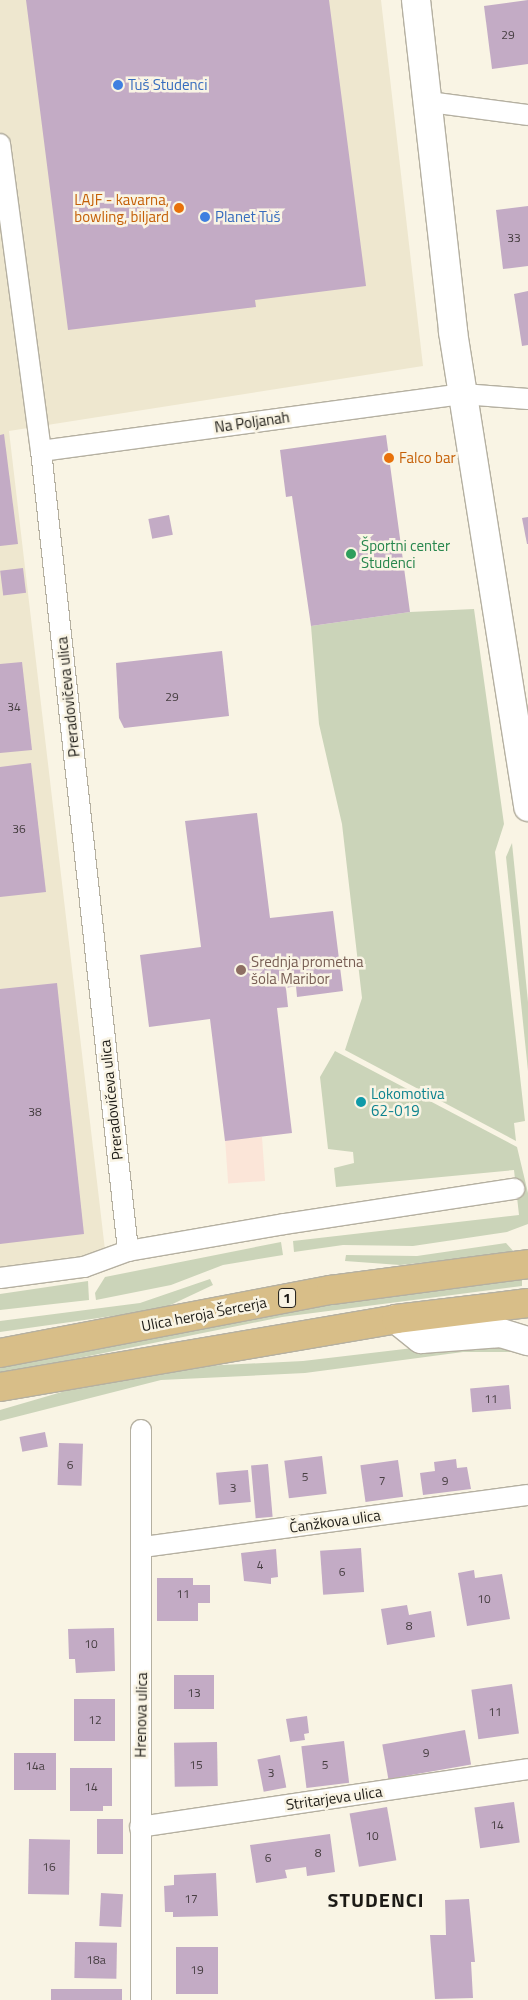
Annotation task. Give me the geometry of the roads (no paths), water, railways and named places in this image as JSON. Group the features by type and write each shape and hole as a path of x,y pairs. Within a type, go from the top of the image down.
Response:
{"main road":[{"name":"Ulica heroja Šercerja","path":"0,1354 332,1290 528,1264"},
{"path":"0,1387 396,1319 528,1304"}],"street":[{"path":"416,0 463,394 528,807"},
{"path":"429,102 528,115"},
{"name":"Preradovičeva ulica","path":"0,144 41,451 128,1251"},
{"name":"Na Poljanah","path":"41,451 463,394 528,399"},
{"path":"0,1278 84,1267 128,1251 514,1189"},
{"path":"396,1319 421,1339 501,1333 528,1341"},
{"name":"Hrenova ulica","path":"141,1430 143,1547 140,1827 141,2000"},
{"name":"Čanžkova ulica","path":"143,1547 528,1495"},
{"name":"Stritarjeva ulica","path":"140,1827 528,1769"}],"place":[{"name":"Tuš Studenci","path":"118,85"},
{"name":"LAJF - kavarna, bowling, biljard","path":"179,208"},
{"name":"Planet Tuš","path":"205,217"},
{"name":"Falco bar","path":"389,458"},
{"name":"Športni center Studenci","path":"351,554"},
{"name":"Srednja prometna šola Maribor","path":"241,970"},
{"name":"Lokomotiva 62-019","path":"361,1102"}],"district":[{"name":"STUDENCI","path":"376,1899"}]}
